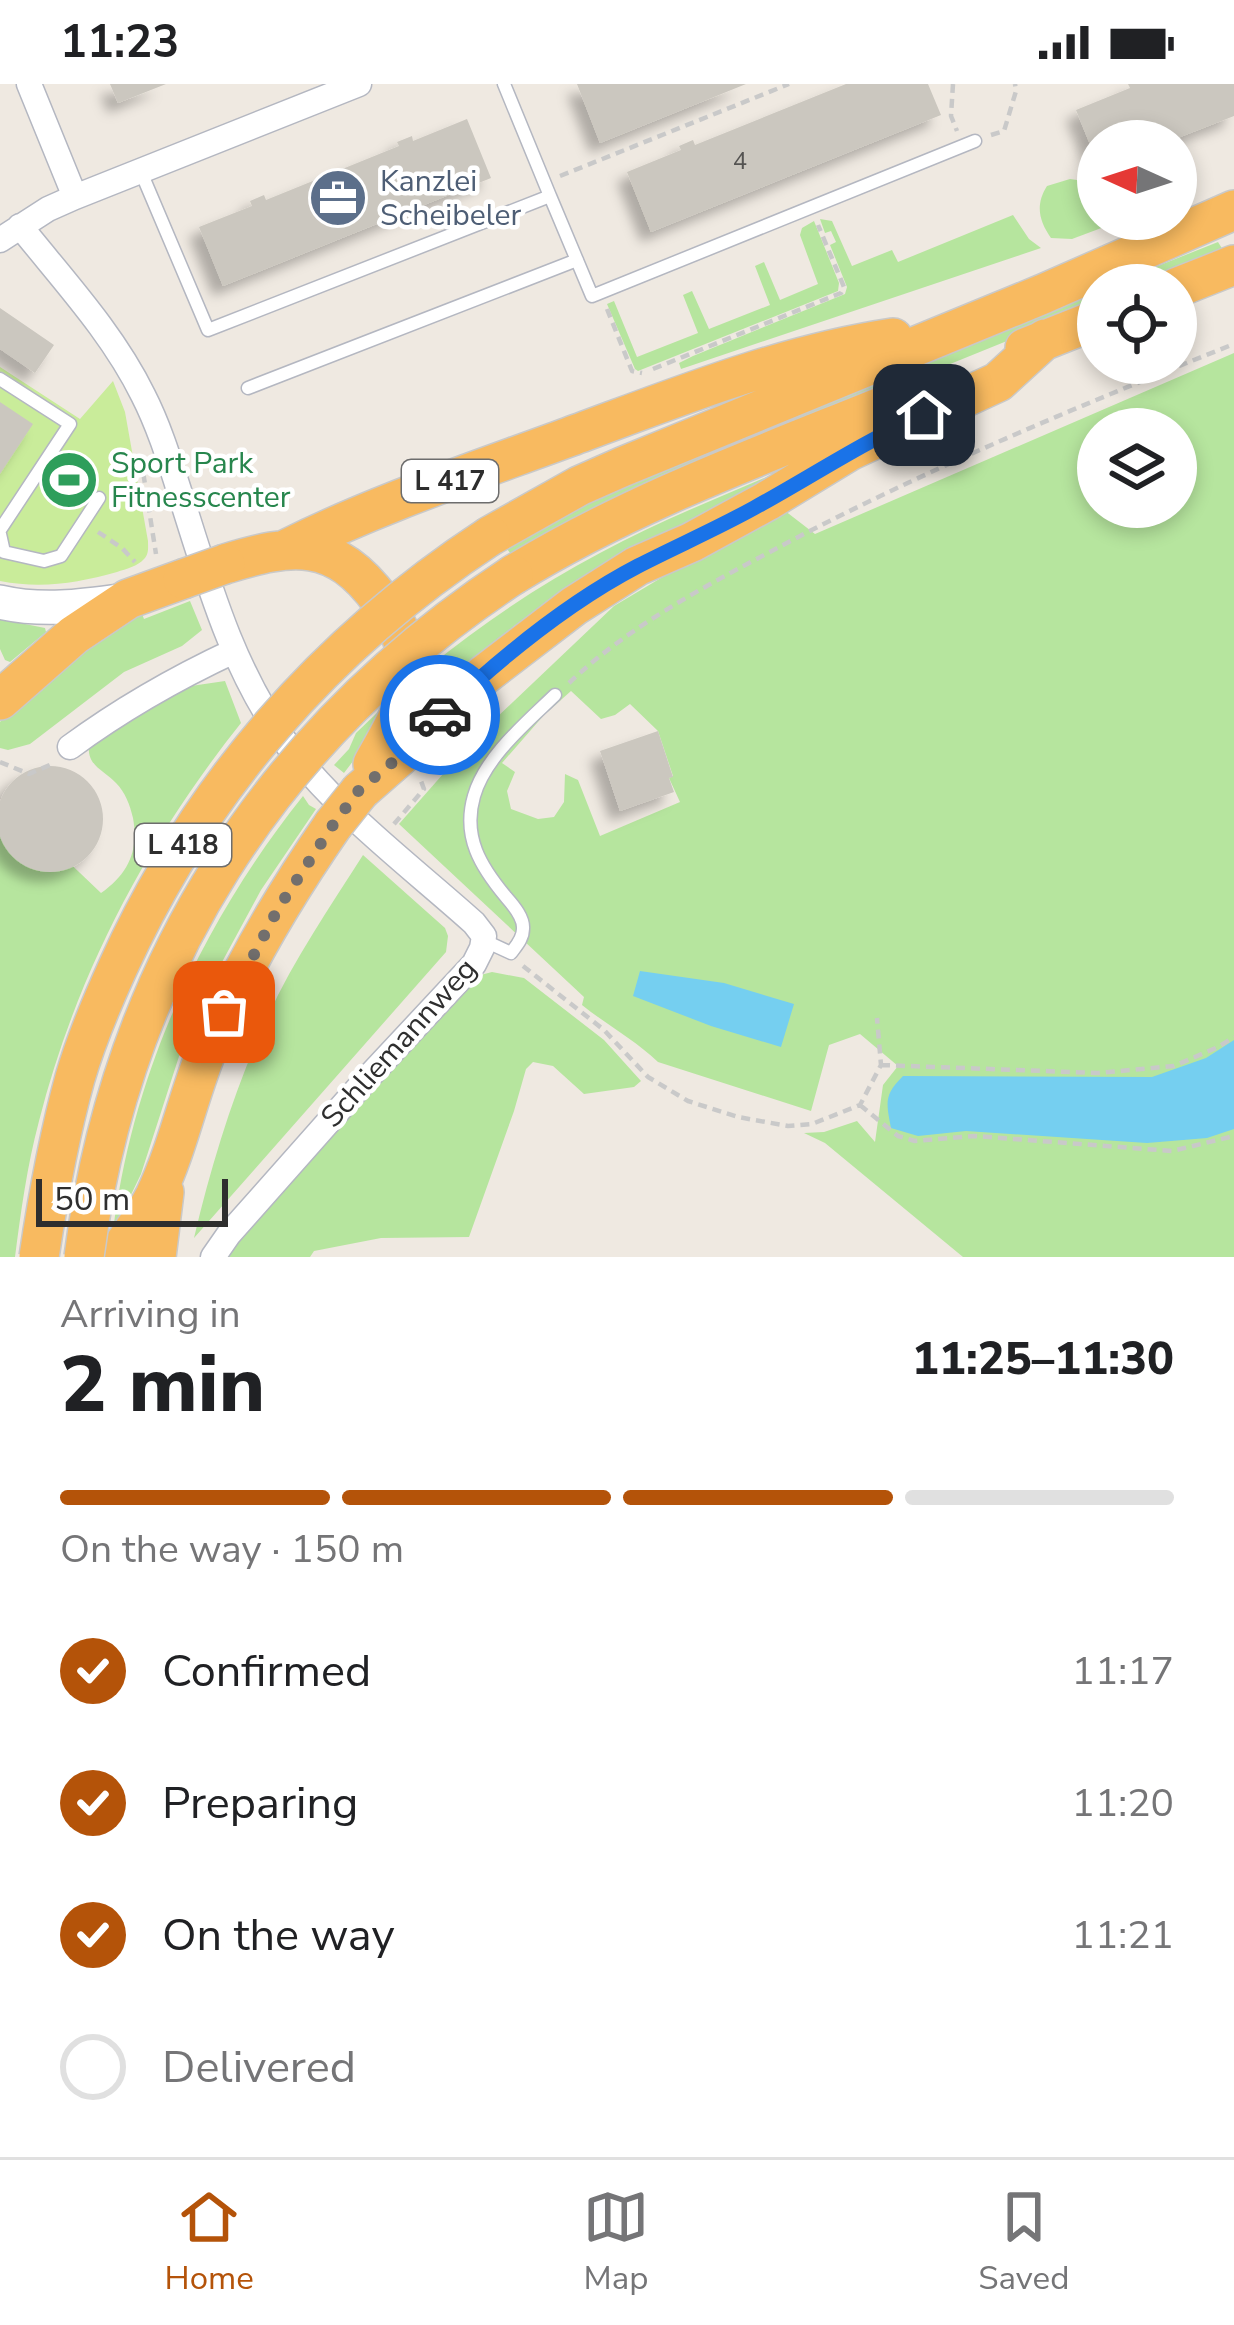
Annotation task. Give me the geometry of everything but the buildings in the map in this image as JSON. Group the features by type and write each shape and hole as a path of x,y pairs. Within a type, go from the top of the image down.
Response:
{"highway":[{"name":"L 417","path":"287,549 331,527 771,364 849,344 957,329 1234,210"},
{"path":"1197,280 1234,266"},
{"name":"L 417","path":"359,790 484,675 574,605 849,451 998,382 1045,340 1077,327"},
{"name":"L 418","path":"39,1257 46,1203 76,1075 134,932 194,828 258,738 329,663 413,590 490,536 580,486 957,329"},
{"name":"L 418","path":"84,1257 99,1161 121,1081 149,1003 185,930 224,862 280,782 363,692 442,624 513,575 600,525 1045,340"},
{"name":"L 417","path":"0,700 136,585 171,572 287,549 327,554 350,566 388,611 404,644 408,682 396,722 359,790 279,907 237,982 209,1043 153,1198 115,1257"},
{"name":"L 417","path":"156,1257 171,1157"}],"main road":[{"path":"0,602 54,609 136,585"}],"street":[{"path":"29,84 75,197"},
{"name":"Schliemannweg","path":"213,1257 334,1115 474,964 484,940 475,922 382,841 288,745 234,651 144,395 111,339 10,233 75,197 359,84"},
{"path":"70,748 117,712 234,651"}],"lane":[{"path":"504,84 592,296 969,144"},
{"path":"140,171 208,330 547,189"},
{"path":"248,388 577,260"},
{"path":"0,379 70,424 0,532 4,551 44,561 61,556 98,499"},
{"path":"484,940 511,953 524,935 523,922 481,865 473,846 474,795 498,754 555,695"}],"path":[{"path":"547,189 789,84"},
{"path":"953,84 951,116 969,144 1004,131 1015,84"},
{"path":"600,292 632,371 639,374 694,353 841,292 844,287 811,207"},
{"path":"555,695 613,644 850,509 978,450 1234,344"},
{"path":"140,447 171,572"},
{"path":"83,522 122,548 136,585"},
{"path":"0,762 29,774 49,767 70,748"},
{"path":"394,823 424,789 419,776"},
{"path":"530,973 604,1030 648,1077 688,1102 788,1126 812,1124 860,1105 881,1065 877,1018"},
{"path":"881,1065 1098,1073 1174,1066 1234,1036"},
{"path":"860,1105 898,1136 915,1141 975,1136 1172,1151 1234,1136"}],"green space":[{"path":"1077,180 1077,237 1051,238 1040,206 1047,186"},
{"path":"1013,215 1041,248 681,369 679,363 693,356 845,294 847,287 830,245 836,242 831,231 825,233 820,219 832,221 852,266 892,250 898,262"},
{"path":"814,221 838,291 635,369 607,304 614,301 637,357 698,333 683,295 692,291 709,329 770,305 755,266 764,262 780,300 818,284 800,235"},
{"path":"1218,242 1223,250 1222,255 1197,265 1163,264"},
{"path":"1077,299 1077,313 854,403 513,557 505,546 568,510"},
{"path":"1234,353 1234,1257 963,1257 825,1143 804,1133 857,1121 875,1142 883,1085 898,1066 860,1034 829,1045 811,1111 658,1062 582,1005 584,997 399,824 473,740 614,606 780,507 815,534 1077,421 1077,528 1197,528 1197,408 1107,408 1162,384 1197,384 1197,369","holes":["571,691 601,719 630,704 658,731 680,802 600,836 578,780 565,774 564,802 554,817 538,819 511,809 507,791 515,772 502,763 544,715"]},
{"name":"Sport Park Fitnesscenter","path":"0,367 80,419 113,381 125,412 148,541 141,561 73,582 0,581"},
{"path":"778,472 779,476 544,606 446,686 439,679 430,679 430,666 555,578 643,531"},
{"path":"190,601 202,630 182,646 124,672 30,744 0,748 0,722 66,661 142,614 144,619"},
{"path":"0,619 46,632 10,662 0,649"},
{"path":"225,681 241,723 175,814 94,962 39,1121 15,1257 0,1257 0,827 27,845 58,852 101,893 129,861 134,830 125,795 94,763 89,746 152,700 191,686"},
{"path":"378,712 360,752 344,773 334,765"},
{"path":"303,796 316,809 261,890 215,975 183,1044 141,1174 113,1232 137,1114 178,1001 234,894"},
{"path":"363,855 445,928 446,952 194,1238 225,1125 256,1043 289,974"},
{"path":"492,972 524,978 604,1040 641,1081 634,1087 584,1094 553,1066 533,1062 526,1069 469,1237 381,1238 314,1251 310,1257 226,1257 473,977"}],"water":[{"path":"640,971 724,983 794,1004 781,1047 633,996"},
{"path":"1234,1040 1234,1129 1207,1138 1147,1143 966,1131 918,1136 891,1128 888,1099 903,1076 1152,1077 1206,1058"}],"way so far":[{"path":"224,1012 279,907 333,825 359,790 440,715"}],"place":[{"name":"Kanzlei Scheibeler","path":"338,198"},
{"name":"Sport Park Fitnesscenter","path":"69,480"}],"route":[{"path":"440,715 574,605 637,566 692,542 849,451 924,415"}]}
